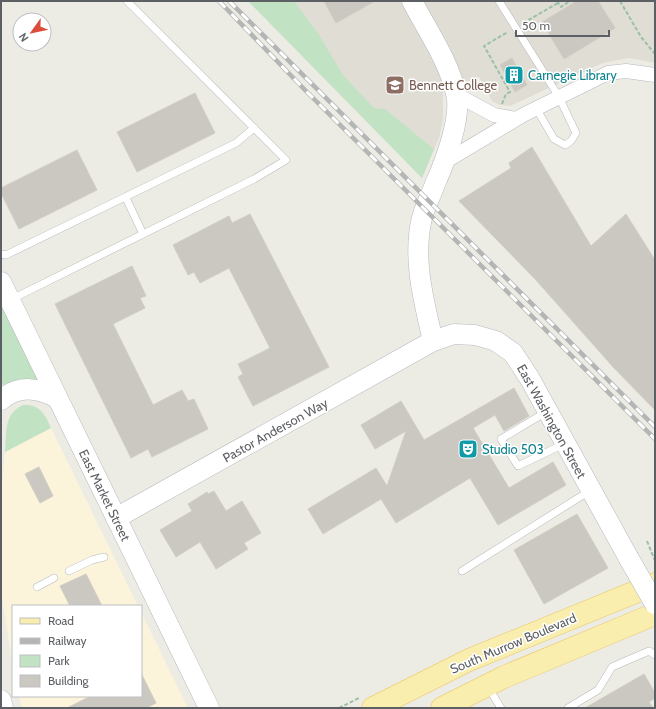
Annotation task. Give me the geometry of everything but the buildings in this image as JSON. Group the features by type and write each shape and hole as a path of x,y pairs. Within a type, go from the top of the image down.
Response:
{"main road":[{"name":"South Murrow Boulevard","path":"373,708 469,660 655,584"},
{"path":"442,708 487,685 655,614"}],"street":[{"path":"412,1 449,71 457,95 457,118 443,163 422,218 417,250 420,274 433,341"},
{"path":"443,163 536,108 608,73 626,71 655,76"},
{"path":"457,95 494,115 516,119"},
{"name":"East Market Street","path":"1,282 5,300 58,398 210,708"},
{"name":"East Washington Street","path":"433,341 454,334 474,335 496,341 513,353 530,378 655,604"},
{"name":"Pastor Anderson Way","path":"116,518 433,341"},
{"path":"1,400 14,391 28,388 40,390 58,398"},
{"path":"1,700 3,708"}],"lane":[{"path":"5,300 254,179 286,160 127,1"},
{"path":"499,1 559,97 576,133 571,141 565,145 554,139 536,108"},
{"path":"1,254 6,255 126,198 236,143 254,128"},
{"path":"126,198 143,234"},
{"path":"548,410 501,439 518,466 566,443"},
{"path":"462,571 591,490"},
{"path":"69,571 92,560 104,557"},
{"path":"37,587 54,578"},
{"path":"568,708 598,690 612,667 649,652 655,655"},
{"path":"487,685 501,708"}],"path":[{"path":"501,108 506,94 510,92 484,46 558,2 561,7 570,1"},
{"path":"620,1 641,37 655,54"},
{"path":"647,542 655,561"}],"shaded area":[{"name":"Bennett College","path":"248,1 655,1 655,63 629,58 603,63 510,106 499,105 492,101 479,77 443,92 443,120 439,138 422,178"},
{"path":"51,428 138,605 12,605 12,662 1,591 1,495 5,452"},
{"path":"142,614 188,708 22,708 19,697 142,697"}],"green space":[{"path":"248,1 294,1 318,33 343,75 374,108 385,109 434,149 422,178"},
{"path":"1,308 5,310 38,376 38,380 35,383 4,386 2,384"},
{"path":"23,405 38,408 44,414 51,428 5,452 6,431 9,419 12,413"}],"railway":[{"path":"219,1 305,90 655,439"},
{"path":"229,1 655,427"}],"place":[{"name":"Carnegie Library","path":"514,75"},
{"name":"Bennett College","path":"395,85"},
{"name":"Studio 503","path":"468,449"}]}
